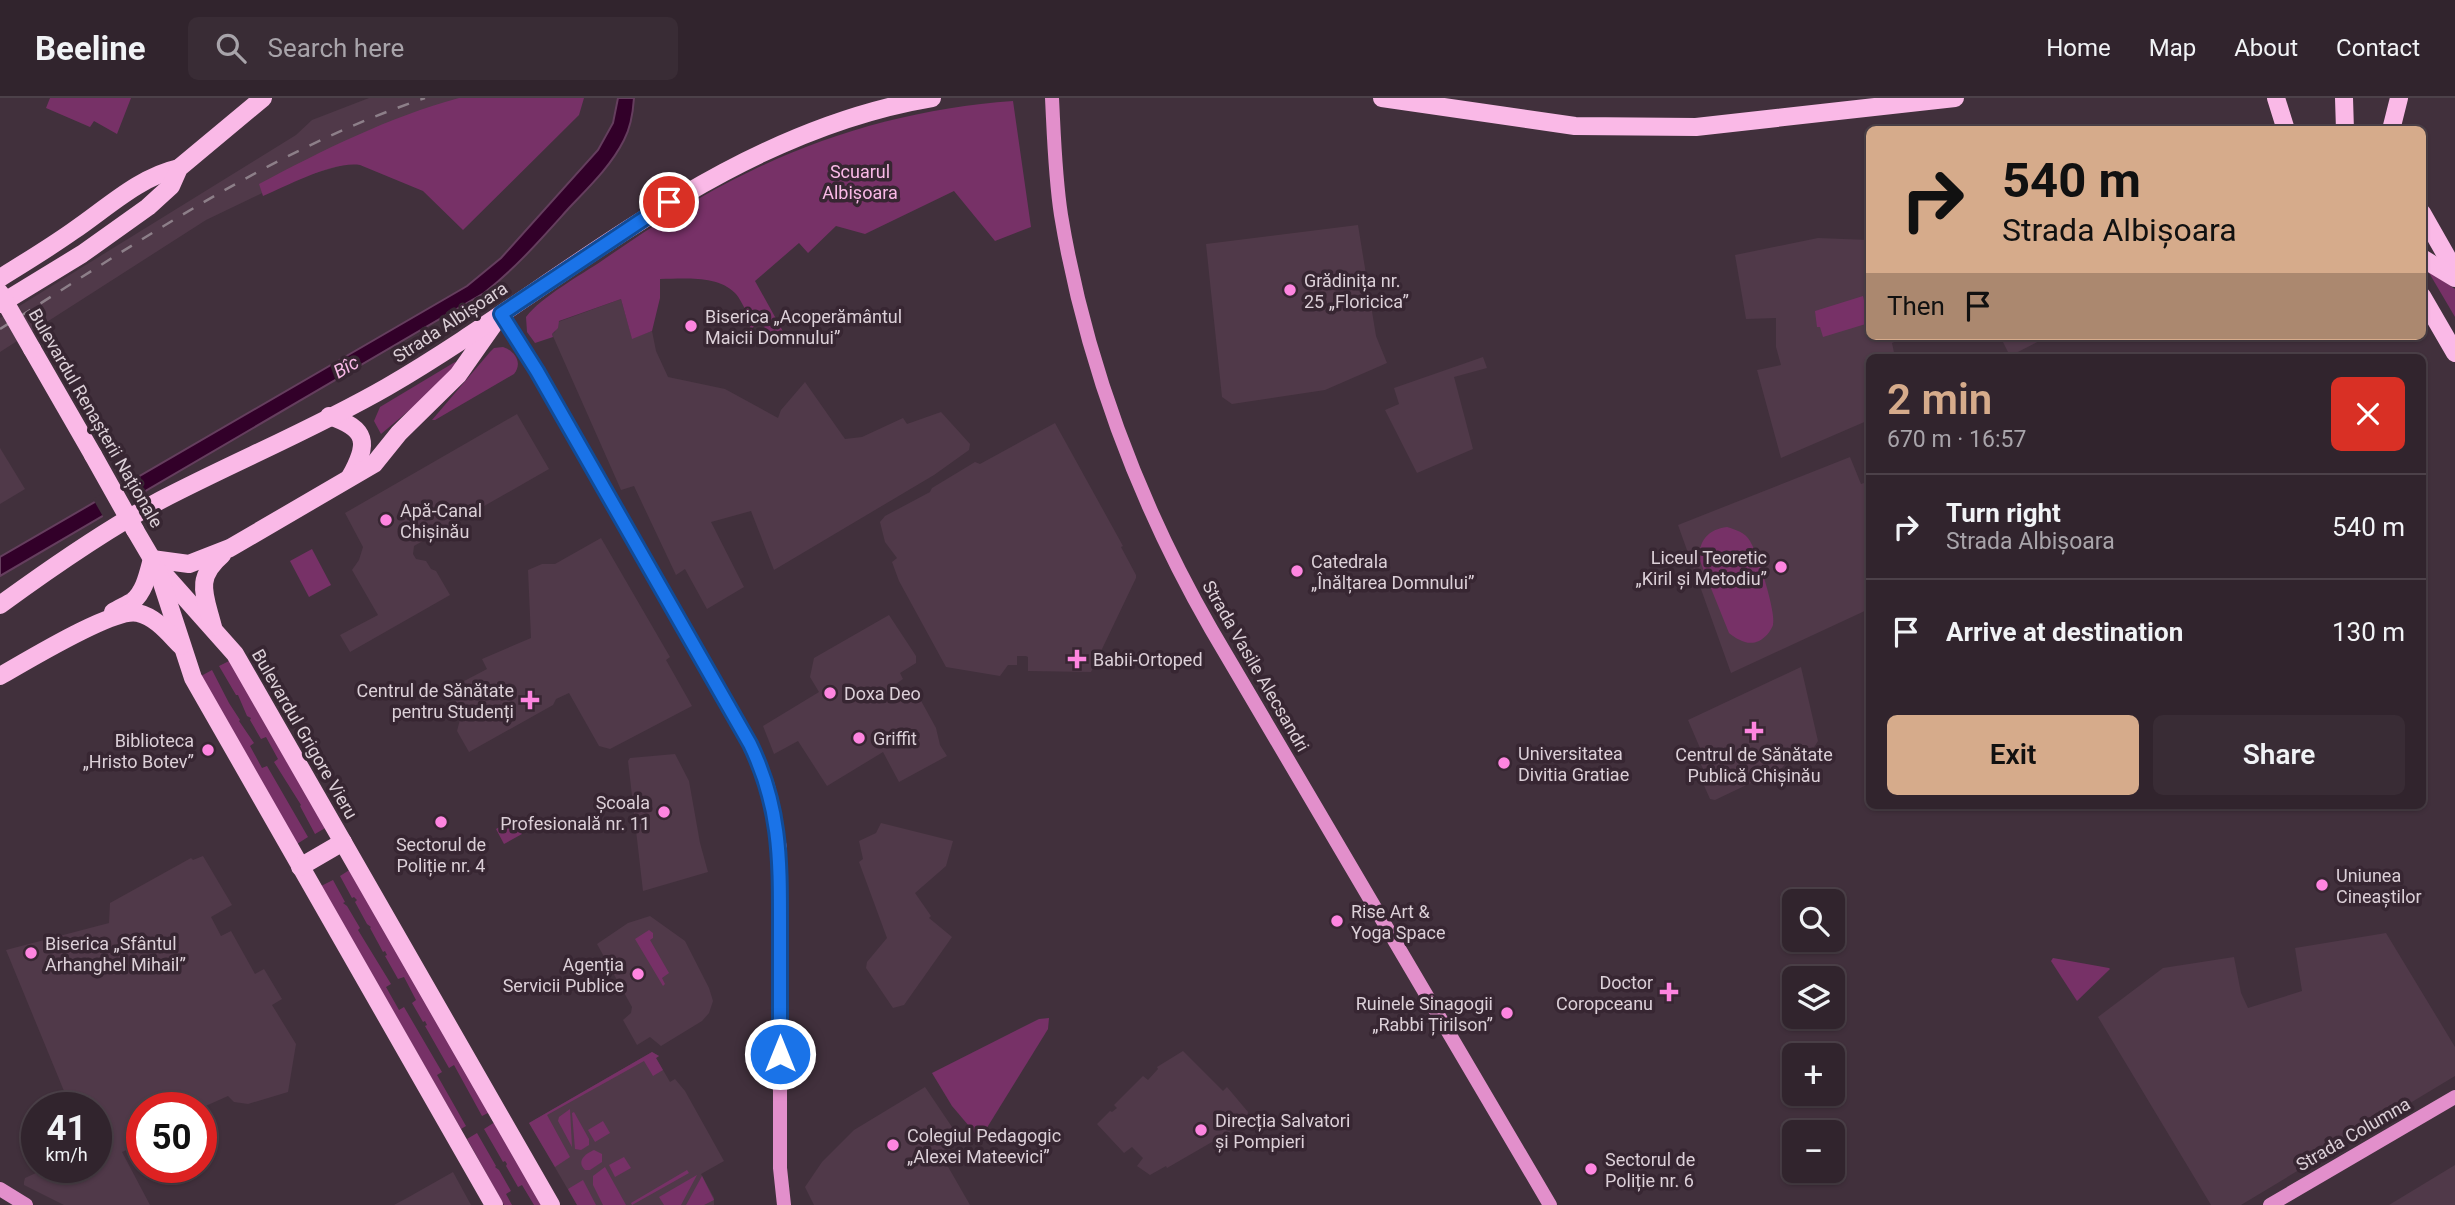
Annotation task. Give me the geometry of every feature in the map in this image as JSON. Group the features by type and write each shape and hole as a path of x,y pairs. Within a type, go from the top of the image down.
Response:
{"main road":[{"path":"0,304 82,254 148,207 171,186 180,168 263,98"},
{"name":"Strada Albișoara","path":"0,605 58,562 160,500 397,381 669,202 740,162 822,128 868,113 932,98"},
{"name":"Strada Vasile Alecsandri","path":"1052,98 1059,195 1077,291 1103,384 1126,450 1157,524 1191,594 1550,1205"},
{"path":"1382,98 1575,126 1696,127 1955,98"},
{"path":"2276,98 2285,126"},
{"path":"2344,98 2346,126"},
{"path":"2392,126 2399,98"},
{"path":"0,278 161,172 180,168"},
{"path":"135,188 148,207"},
{"path":"2426,220 2455,271"},
{"path":"2426,260 2455,278"},
{"name":"Bulevardul Renașterii Naționale","path":"0,293 154,562"},
{"path":"2426,303 2455,353"},
{"path":"154,562 189,564 230,548 374,464 399,433 458,375 501,314 537,371 750,744 768,786 780,848 780,1168 784,1205"},
{"path":"329,416 349,424 361,434 362,454 350,477"},
{"path":"214,630 203,581 210,566 230,548"},
{"path":"106,619 138,595 154,562"},
{"path":"154,562 193,678 494,1205"},
{"name":"Bulevardul Grigore Vieru","path":"154,562 235,654 551,1205"},
{"path":"2,673 106,619 131,612 146,615 184,649"},
{"path":"300,867 343,842"},
{"name":"Strada Columna","path":"2270,1205 2455,1097"},
{"path":"0,1189 26,1205"}],"shaded area":[{"path":"369,98 581,98 287,181 206,220 0,352 0,318 296,135 312,120"},
{"name":"Grădinița nr. 25 „Floricica”","path":"1358,225 1376,336 1387,363 1325,390 1232,404 1222,397 1206,244"},
{"path":"1818,238 1866,240 1866,340 1899,340 1892,343 1894,354 1866,354 1866,421 1781,458 1757,370 1781,365 1776,347 1776,318 1746,319 1735,255"},
{"path":"621,299 632,338 652,331 656,351 668,377 725,389 778,418 781,410 805,382 845,439 862,437 903,418 907,424 941,412 970,444 969,450 934,475 774,570 751,511 711,522 744,587 707,609 685,569 676,575 634,486 621,490 552,334 558,322"},
{"path":"2002,340 2041,340 2014,354 2009,354"},
{"path":"1483,357 1487,368 1454,377 1473,449 1417,473 1385,410 1399,404 1394,388"},
{"path":"517,414 549,469 414,546 413,554 416,559 426,561 431,569 436,571 450,595 350,652 340,635 378,615 352,570 363,547 345,513"},
{"path":"1055,423 1123,546 1121,547 1136,578 1091,672 1028,671 1026,656 1017,656 1017,665 1008,665 1000,676 946,667 899,581 892,562 897,558 885,542 880,522 885,516 930,492 932,488 975,462 980,464"},
{"path":"0,448 25,489 0,504"},
{"name":"Liceul Teoretic „Kiril și Metodiu”","path":"1850,457 1861,484 1866,482 1866,610 1731,673 1678,525"},
{"path":"601,538 670,657 666,660 692,706 610,749 599,746 569,693 556,699 553,705 469,752 457,731 462,712 449,689 487,669 482,659 531,638 528,570 542,564 555,564"},
{"path":"889,615 916,656 916,663 900,673 903,679 894,685 900,696 914,688 936,728 940,745 947,756 899,782 883,752 827,786 798,741 774,754 763,726 819,692 810,677 814,658"},
{"name":"Centrul de Sănătate Publică Chișinău","path":"1801,667 1818,741 1811,752 1715,800 1710,799 1698,772 1703,769 1695,751 1700,748 1688,720"},
{"name":"Școala Profesională nr. 11","path":"675,754 689,781 708,872 643,891 628,761 630,758"},
{"path":"881,823 953,841 946,866 915,893 931,916 929,918 952,937 904,1005 893,1008 866,968 867,962 887,938 859,862 863,859 859,841 876,833"},
{"path":"203,856 232,905 211,917 221,936 231,931 255,974 264,969 282,999 272,1005 296,1044 288,1092 248,1104 234,1102 228,1096 217,1101 217,1092 126,1092 126,1150 122,1152 126,1160 126,1183 138,1183 150,1205 64,1205 24,1183 112,1183 112,1092 64,1092 6,950 109,923 110,903 191,858 193,860"},
{"name":"Agenția Servicii Publice","path":"650,916 685,941 713,1001 709,1013 702,1021 661,1046 650,1037 637,1045 623,1020 631,1013 632,1007 597,944 628,923"},
{"path":"2386,933 2455,1047 2455,1076 2241,1205 2211,1205 2098,1017 2163,968 2234,957 2241,993 2248,1008 2302,991 2295,948"},
{"path":"1183,1051 1223,1091 1227,1087 1248,1112 1247,1117 1231,1131 1150,1175 1137,1166 1143,1158 1132,1147 1124,1153 1097,1124 1117,1108 1114,1105 1143,1076 1148,1080 1157,1067"},
{"path":"652,1052 659,1056 656,1058 670,1082 675,1079 685,1091 724,1161 701,1174 714,1198 714,1205 577,1205 529,1123"},
{"name":"Colegiul Pedagogic „Alexei Mateevici”","path":"925,1087 954,1130 945,1137 951,1153 943,1158 970,1205 814,1205 805,1187 822,1162 854,1130"},
{"path":"2455,1165 2455,1205 2389,1205"},
{"path":"453,1172 471,1205 394,1205 407,1198"}],"green space":[{"path":"50,98 131,98 117,134 94,121 90,127 46,108"},
{"path":"459,98 584,98 579,115 463,230 423,191 360,165 324,170 263,196 259,184 307,159 357,135"},
{"name":"Scuarul Albișoara","path":"1013,101 1031,227 995,241 954,191 865,234 836,226 808,253 799,243 755,281 790,344 780,347 760,322 753,327 751,335 750,325 744,315 747,312 737,295 728,287 719,283 689,279 660,279 660,298 652,331 632,339 621,299 559,321 553,337 535,343 527,332 526,317 551,294 676,212 753,170 815,144 880,123 946,109"},
{"path":"2428,271 2455,289 2455,317"},
{"path":"1863,296 1866,324 1823,337 1820,327 1817,327 1815,311"},
{"path":"503,347 511,351 518,362 514,374 432,420 490,352 494,348"},
{"path":"457,363 437,387 381,434 374,421 380,407"},
{"path":"1727,527 1743,533 1750,541 1769,596 1773,625 1766,636 1751,643 1743,642 1729,633 1700,561 1702,542 1715,530"},
{"path":"312,549 331,585 309,597 290,561"},
{"path":"231,660 327,827 315,834 301,805 274,762 278,759 266,737 261,739 219,666"},
{"path":"212,670 254,743 250,746 262,768 267,766 308,837 297,844 201,676"},
{"path":"513,819 522,834 504,844 496,829"},
{"path":"351,869 490,1112 482,1116 454,1065 449,1068 425,1026 425,1021 423,1022 412,1003 416,1000 404,977 398,979 385,956 385,951 383,952 355,902 357,900 352,898 340,876"},
{"path":"333,880 345,902 343,903 360,928 358,930 391,984 386,987 399,1010 404,1007 442,1072 437,1075 466,1126 461,1129 321,886"},
{"path":"649,930 653,933 650,940 669,973 662,978 665,984 663,986 635,939"},
{"path":"2053,958 2110,969 2077,1001 2051,961"},
{"path":"1049,1018 1048,1029 980,1139 952,1106 932,1073 1039,1019"},
{"path":"652,1052 659,1056 656,1058 663,1070 653,1076 644,1061 547,1115 570,1157 555,1167 529,1123"},
{"path":"570,1109 572,1147 558,1121 559,1117"},
{"path":"574,1112 589,1139 589,1145 581,1150 575,1149"},
{"path":"603,1121 610,1133 595,1142 588,1130"},
{"path":"495,1122 542,1205 534,1205 522,1185 518,1187 507,1164 503,1162 484,1129"},
{"path":"477,1133 511,1191 506,1194 512,1205 504,1205 467,1139"},
{"path":"594,1150 602,1154 602,1162 590,1170 585,1170 582,1161"},
{"path":"624,1157 631,1168 615,1177 609,1165"},
{"path":"605,1167 626,1205 603,1205 593,1185 593,1176"},
{"path":"687,1170 689,1173 632,1205 631,1203"},
{"path":"697,1175 681,1205 664,1205 659,1197"},
{"path":"702,1176 714,1200 704,1205 686,1205"},
{"path":"583,1180 596,1205 577,1205 568,1189"}],"water":[{"name":"Bîc","path":"618,98 634,98 628,130 613,159 528,252 484,293 0,576 0,557 467,286 501,258 598,150 613,123"}],"pier":[{"path":"131,476 143,497 105,520 93,499"}],"railway":[{"path":"0,329 154,232 259,171 368,119 425,98"}],"place":[{"name":"Grădinița nr. 25 „Floricica”","path":"1290,290"},
{"name":"Biserica „Acoperământul Maicii Domnului”","path":"691,326"},
{"name":"Apă-Canal Chișinău","path":"386,520"},
{"name":"Liceul Teoretic „Kiril și Metodiu”","path":"1781,567"},
{"name":"Catedrala „Înălțarea Domnului”","path":"1297,571"},
{"name":"Babii-Ortoped","path":"1077,659"},
{"name":"Doxa Deo","path":"830,693"},
{"name":"Centrul de Sănătate pentru Studenți","path":"530,700"},
{"name":"Centrul de Sănătate Publică Chișinău","path":"1754,731"},
{"name":"Griffit","path":"859,738"},
{"name":"Biblioteca „Hristo Botev”","path":"208,750"},
{"name":"Universitatea Divitia Gratiae","path":"1504,763"},
{"name":"Școala Profesională nr. 11","path":"664,812"},
{"name":"Sectorul de Poliție nr. 4","path":"441,822"},
{"name":"Uniunea Cineaștilor","path":"2322,885"},
{"name":"Rise Art & Yoga Space","path":"1337,921"},
{"name":"Biserica „Sfântul Arhanghel Mihail”","path":"31,953"},
{"name":"Agenția Servicii Publice","path":"638,974"},
{"name":"Doctor Coropceanu","path":"1669,992"},
{"name":"Ruinele Sinagogii „Rabbi Țirilson”","path":"1507,1013"},
{"name":"Direcția Salvatori și Pompieri","path":"1201,1130"},
{"name":"Colegiul Pedagogic „Alexei Mateevici”","path":"893,1145"},
{"name":"Sectorul de Poliție nr. 6","path":"1591,1169"}],"route":[{"path":"669,202 501,314 537,371 750,744 764,775 772,799 780,848 780,1054"}]}
